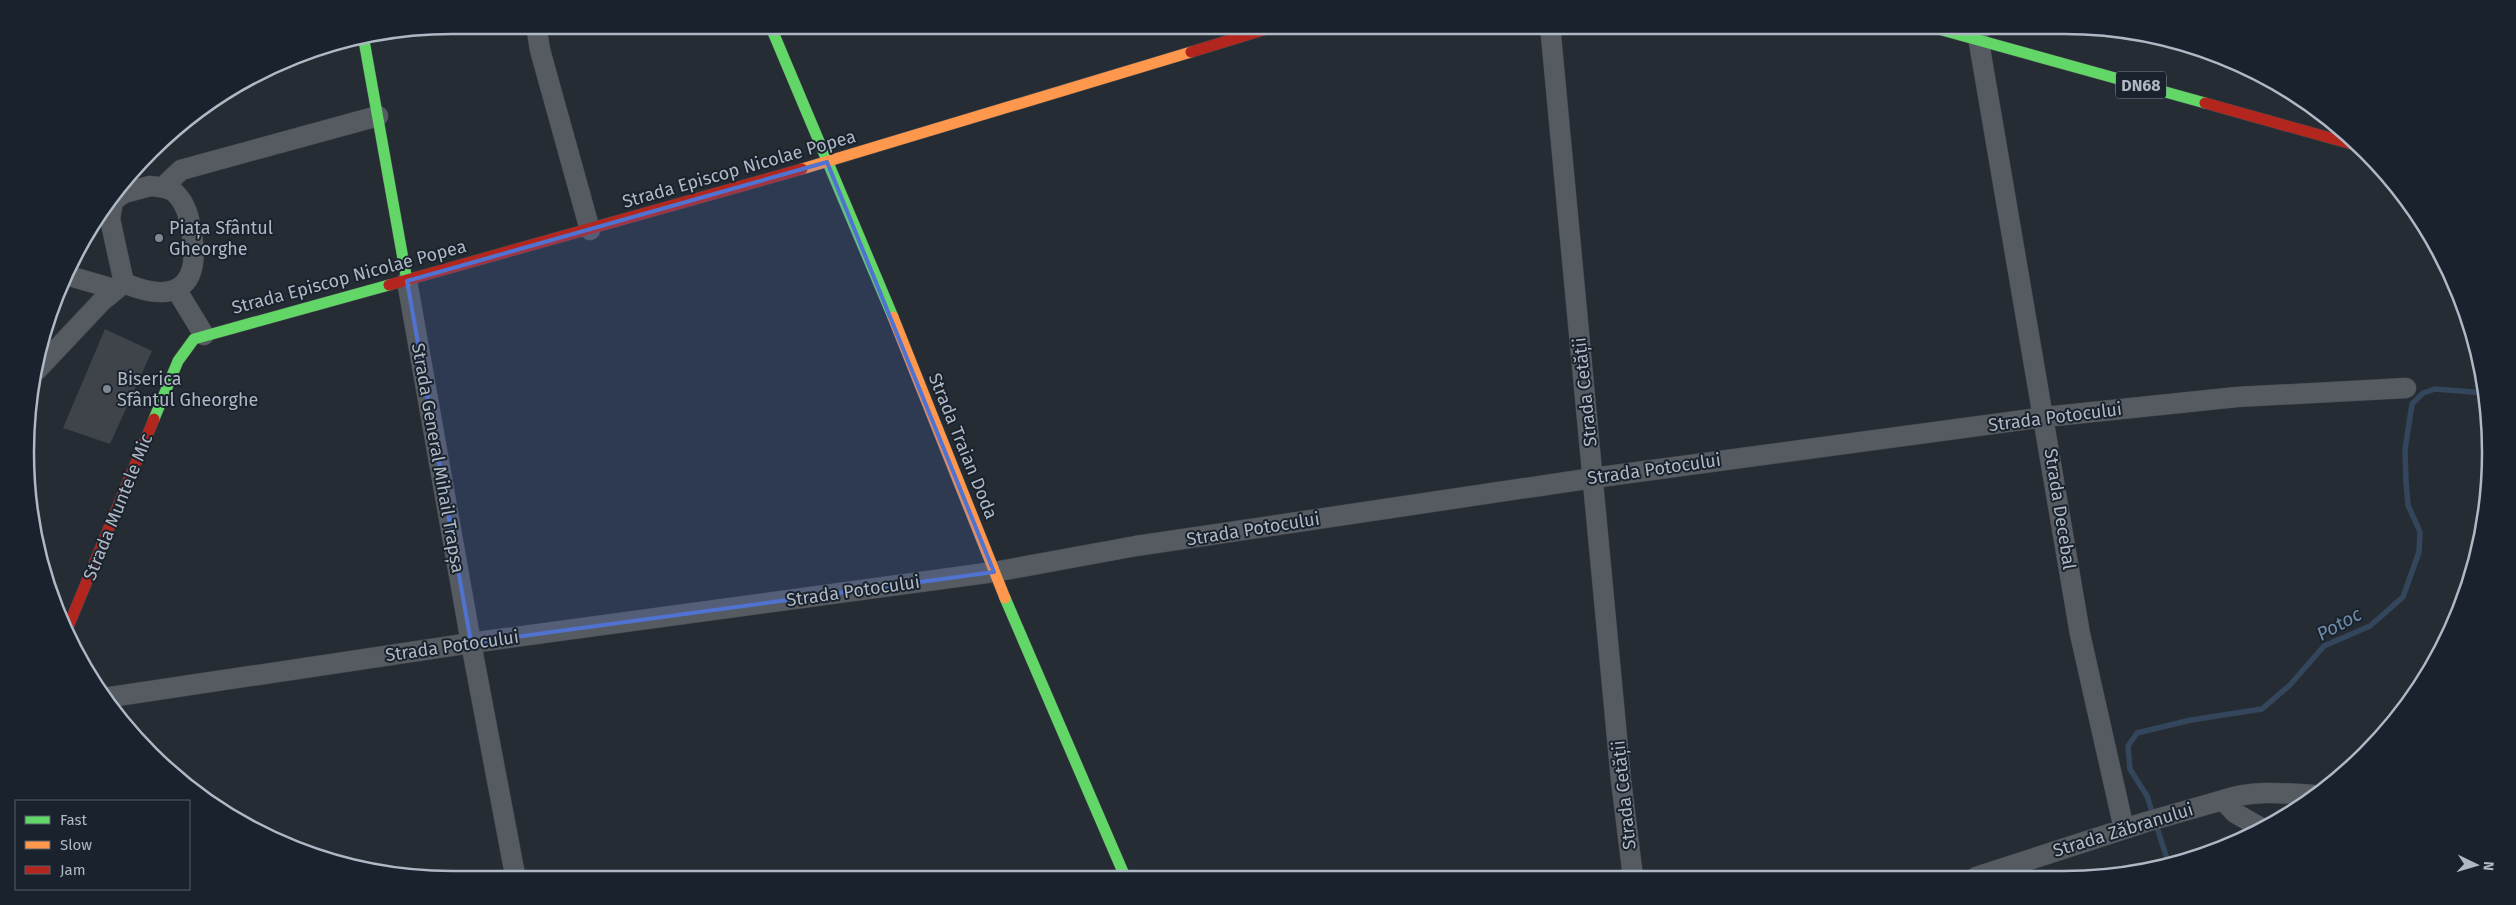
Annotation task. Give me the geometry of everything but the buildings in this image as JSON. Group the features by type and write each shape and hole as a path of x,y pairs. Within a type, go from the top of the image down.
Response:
{"main road":[{"name":"Strada Traian Doda","path":"774,34 899,332 994,572 1123,871"},
{"name":"Strada Episcop Nicolae Popea","path":"204,335 407,281 827,162 1249,34"},
{"name":"DN68","path":"1985,34 2344,141"},
{"name":"Strada General Mihail Trapșa","path":"365,43 407,281"},
{"name":"Strada Muntele Mic","path":"70,622 178,361 194,339 204,335"}],"street":[{"path":"537,34 540,50 590,230"},
{"name":"Strada Cetății","path":"1551,34 1621,780 1632,871"},
{"name":"Strada Decebal","path":"1978,34 2045,417 2080,634 2124,829"},
{"path":"164,187 181,170 378,116"},
{"path":"73,276 152,293 176,288 190,279 195,265 194,247 190,220 182,201 174,192 164,187 138,188 124,193"},
{"path":"111,211 110,218 119,286"},
{"name":"Strada General Mihail Trapșa","path":"407,281 471,643 514,871"},
{"path":"44,363 119,286"},
{"path":"176,288 204,335"},
{"name":"Strada Potocului","path":"113,697 471,643 994,572 1136,546 1594,478 2045,417 2237,397 2406,388"},
{"name":"Strada Zăbranului","path":"1994,871 2165,816 2241,794 2266,792 2305,794"},
{"path":"2223,800 2235,813 2255,825"}],"highlighted area":[{"path":"827,162 994,572 471,643 407,281"}],"waterway":[{"name":"Potoc","path":"2167,858 2147,796 2130,769 2128,746 2137,733 2191,720 2262,709 2290,685 2324,646 2370,626 2403,597 2419,552 2420,532 2408,505 2406,481 2405,450 2412,404 2423,393 2435,389 2478,392"}],"traffic: fast":[{"path":"774,34 893,317"},
{"path":"1956,34 2205,103"},
{"path":"365,43 407,281"},
{"path":"154,419 178,361 194,339 389,285"},
{"path":"1005,598 1123,871"}],"traffic: slow":[{"path":"802,169 1191,52"},
{"path":"893,317 1005,598"}],"traffic: jam":[{"path":"1191,52 1250,34"},
{"path":"2205,103 2344,142"},
{"path":"389,285 802,169"},
{"path":"70,622 154,419"}],"place":[{"name":"Piața Sfântul Gheorghe","path":"159,238"},
{"name":"Biserica Sfântul Gheorghe","path":"107,389"}]}
